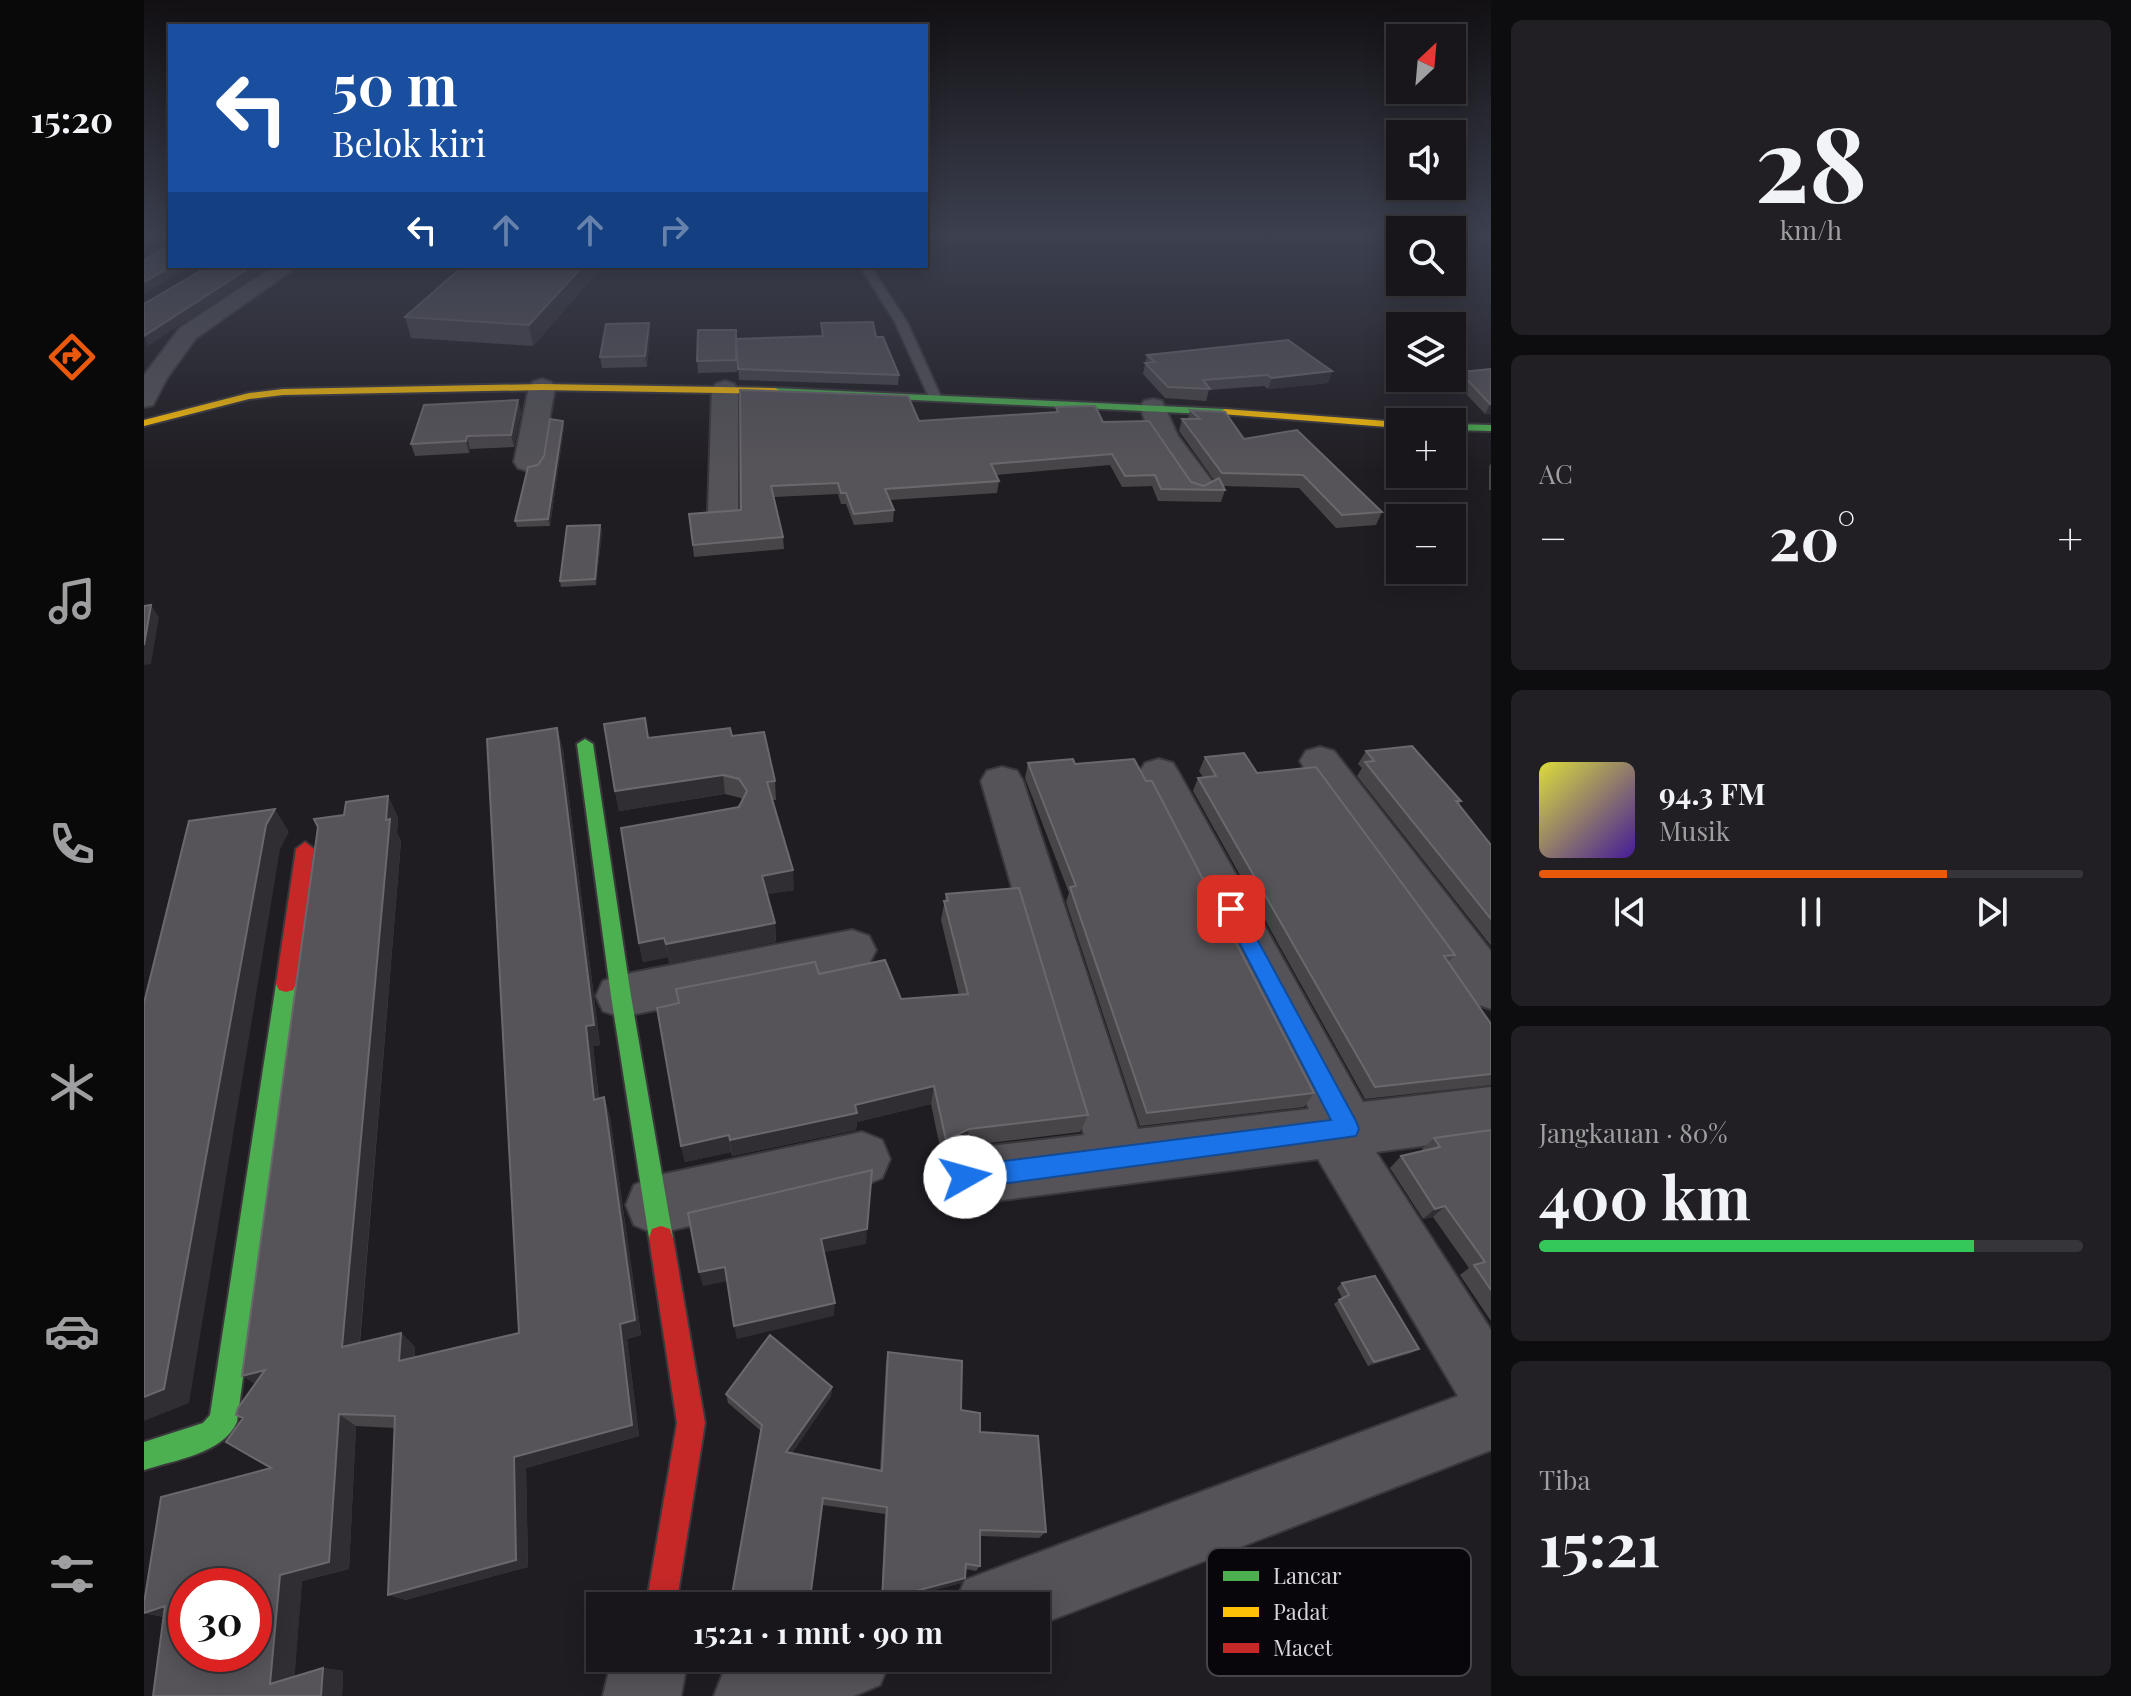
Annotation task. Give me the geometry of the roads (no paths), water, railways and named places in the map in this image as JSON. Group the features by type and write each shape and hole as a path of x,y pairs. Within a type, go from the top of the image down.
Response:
{"street":[{"path":"144,399 188,333 218,313"},
{"path":"144,355 170,356"},
{"path":"528,462 542,387"},
{"path":"144,423 249,396 283,392 542,387 725,389 935,397 1153,407 1386,425"},
{"path":"723,512 725,389"},
{"path":"1153,407 1165,437 1200,485"},
{"path":"1466,427 1491,428"},
{"path":"585,744 621,996 691,1423 663,1592"},
{"path":"1320,761 1491,988"},
{"path":"1159,773 1339,1129 1491,1389"},
{"path":"1002,781 1119,1158"},
{"path":"597,833 640,826"},
{"path":"144,1456 211,1434 223,1422 305,849"},
{"path":"621,996 852,950"},
{"path":"965,1177 1491,1112"},
{"path":"655,1205 862,1159"},
{"path":"1028,1592 1491,1417"},
{"path":"642,1696 647,1672"},
{"path":"753,1696 816,1672"}],"lane":[{"path":"895,313 935,397"}]}
